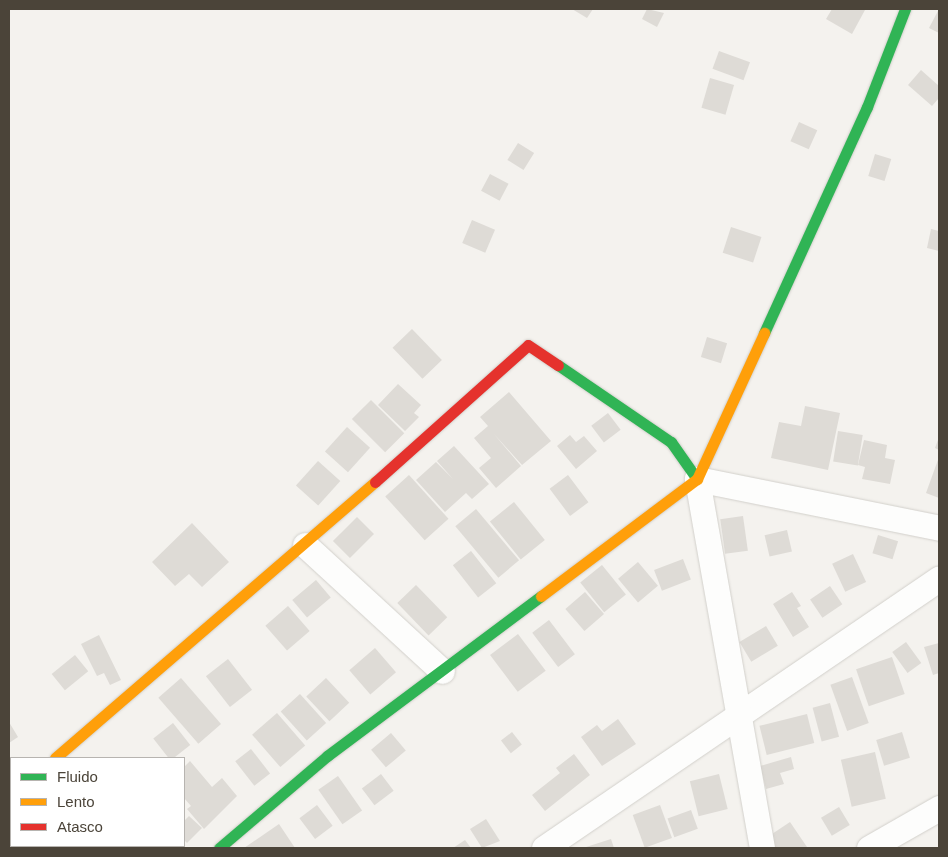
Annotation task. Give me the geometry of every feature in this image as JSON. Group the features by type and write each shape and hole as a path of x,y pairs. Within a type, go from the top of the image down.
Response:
{"street":[{"path":"220,848 327,756 698,479 867,106 905,9"},
{"path":"56,757 305,545 528,345 671,442 698,479 762,848"},
{"path":"698,479 939,528"},
{"path":"305,545 442,671"},
{"path":"544,848 939,579"},
{"path":"869,848 939,808"}],"building":[{"path":"572,9 593,9 587,18"},
{"path":"647,9 664,13 657,27 642,19"},
{"path":"832,9 865,10 852,34 826,19"},
{"path":"939,9 939,33 929,28"},
{"path":"719,51 750,62 744,80 713,69"},
{"path":"921,70 939,86 939,98 932,106 908,85"},
{"path":"710,78 734,85 725,115 701,108"},
{"path":"799,122 817,130 809,149 790,141"},
{"path":"518,143 534,153 524,170 507,160"},
{"path":"875,154 891,159 885,181 868,176"},
{"path":"490,174 509,184 500,201 481,191"},
{"path":"472,220 495,230 485,253 462,243"},
{"path":"731,227 761,237 753,263 723,253"},
{"path":"931,229 939,231 939,251 927,248"},
{"path":"412,329 442,360 422,379 393,348"},
{"path":"707,337 727,343 721,363 701,357"},
{"path":"398,384 421,405 414,413 419,417 405,431 378,405"},
{"path":"509,392 551,441 522,465 494,434 521,466 496,488 479,468 491,458 474,438 488,426 480,417"},
{"path":"371,400 404,433 385,452 352,419"},
{"path":"805,406 840,413 828,470 771,458 779,422 801,426"},
{"path":"608,413 621,430 604,442 591,426"},
{"path":"347,427 370,448 348,472 325,452"},
{"path":"838,431 863,435 858,466 833,462"},
{"path":"570,435 576,442 584,436 597,451 576,469 557,446"},
{"path":"939,437 939,450 935,448"},
{"path":"864,440 887,445 885,458 895,460 890,484 862,479 865,467 858,465"},
{"path":"454,446 489,484 472,499 466,493 445,512 416,480 436,462 453,479 437,461"},
{"path":"939,457 939,498 926,493"},
{"path":"318,461 340,481 318,506 296,486"},
{"path":"409,475 448,519 425,540 385,496"},
{"path":"568,475 588,502 570,516 550,489"},
{"path":"514,502 545,540 521,560 490,522"},
{"path":"476,509 519,560 498,578 455,526"},
{"path":"743,516 748,551 725,554 720,519"},
{"path":"357,517 374,534 350,558 333,541"},
{"path":"192,523 229,562 202,587 189,574 175,586 152,562"},
{"path":"787,530 792,551 770,557 765,535"},
{"path":"878,535 898,541 893,559 872,553"},
{"path":"471,551 496,583 478,597 453,565"},
{"path":"853,554 866,582 845,592 832,564"},
{"path":"683,559 691,580 662,591 654,570"},
{"path":"638,562 658,586 638,602 618,579"},
{"path":"602,565 626,595 604,612 580,583"},
{"path":"316,580 331,598 307,618 292,600"},
{"path":"416,585 447,617 429,635 397,603"},
{"path":"830,586 842,604 822,618 810,599"},
{"path":"585,592 604,614 584,631 565,609"},
{"path":"792,592 801,606 797,608 809,627 793,637 773,604"},
{"path":"288,606 310,631 287,651 265,626"},
{"path":"549,620 575,654 558,667 532,633"},
{"path":"766,626 778,646 751,662 739,642"},
{"path":"518,634 546,671 518,692 490,655"},
{"path":"99,635 121,680 110,685 104,673 97,676 81,644"},
{"path":"906,642 921,663 908,673 892,652"},
{"path":"939,643 939,673 933,675 924,647"},
{"path":"375,648 396,672 370,694 349,670"},
{"path":"75,655 88,671 65,690 52,674"},
{"path":"892,657 905,694 869,706 856,669"},
{"path":"228,659 252,690 230,707 206,676"},
{"path":"852,677 869,723 847,731 830,685"},
{"path":"181,678 221,724 198,744 158,698"},
{"path":"326,678 349,703 329,721 306,696"},
{"path":"300,694 326,723 307,740 281,711"},
{"path":"830,703 839,737 822,741 813,708"},
{"path":"277,713 305,745 280,767 252,735"},
{"path":"807,714 814,743 767,755 759,726"},
{"path":"618,719 636,744 602,766 581,737 597,725 602,731"},
{"path":"9,722 18,737 9,743"},
{"path":"173,723 190,745 175,757 168,757 153,738"},
{"path":"512,732 522,745 511,753 501,741"},
{"path":"902,732 910,758 884,766 876,740"},
{"path":"391,733 406,751 386,767 371,750"},
{"path":"251,749 270,773 254,786 235,761"},
{"path":"875,752 886,799 852,807 841,760"},
{"path":"574,754 590,775 545,811 532,795 560,773 556,768"},
{"path":"791,757 794,769 780,773 784,784 766,789 760,766"},
{"path":"190,761 212,787 222,778 237,796 204,829 187,809 191,806 185,799 185,766"},
{"path":"381,774 394,791 374,805 362,788"},
{"path":"719,774 728,809 699,816 690,781"},
{"path":"338,776 362,810 342,824 318,790"},
{"path":"317,805 333,826 315,839 299,818"},
{"path":"660,805 672,838 645,848 633,815"},
{"path":"839,807 850,825 832,836 821,818"},
{"path":"691,810 698,829 674,837 668,819"},
{"path":"189,816 202,828 187,843 185,841 185,820"},
{"path":"486,819 500,841 482,848 470,829"},
{"path":"790,822 807,847 768,848 763,840"},
{"path":"279,824 295,848 244,848"},
{"path":"611,839 614,848 583,848"},
{"path":"465,840 471,848 453,848"},
{"path":"10,842 10,847 27,848 9,848"},
{"path":"176,847 178,848 152,848"}],"traffic: fast":[{"path":"764,333 867,107 905,9"},
{"path":"558,365 671,442 697,479"},
{"path":"219,848 327,756 541,596"}],"traffic: slow":[{"path":"541,596 697,479 764,333"},
{"path":"56,757 375,482"}],"traffic: jam":[{"path":"375,482 528,345 558,365"}]}
